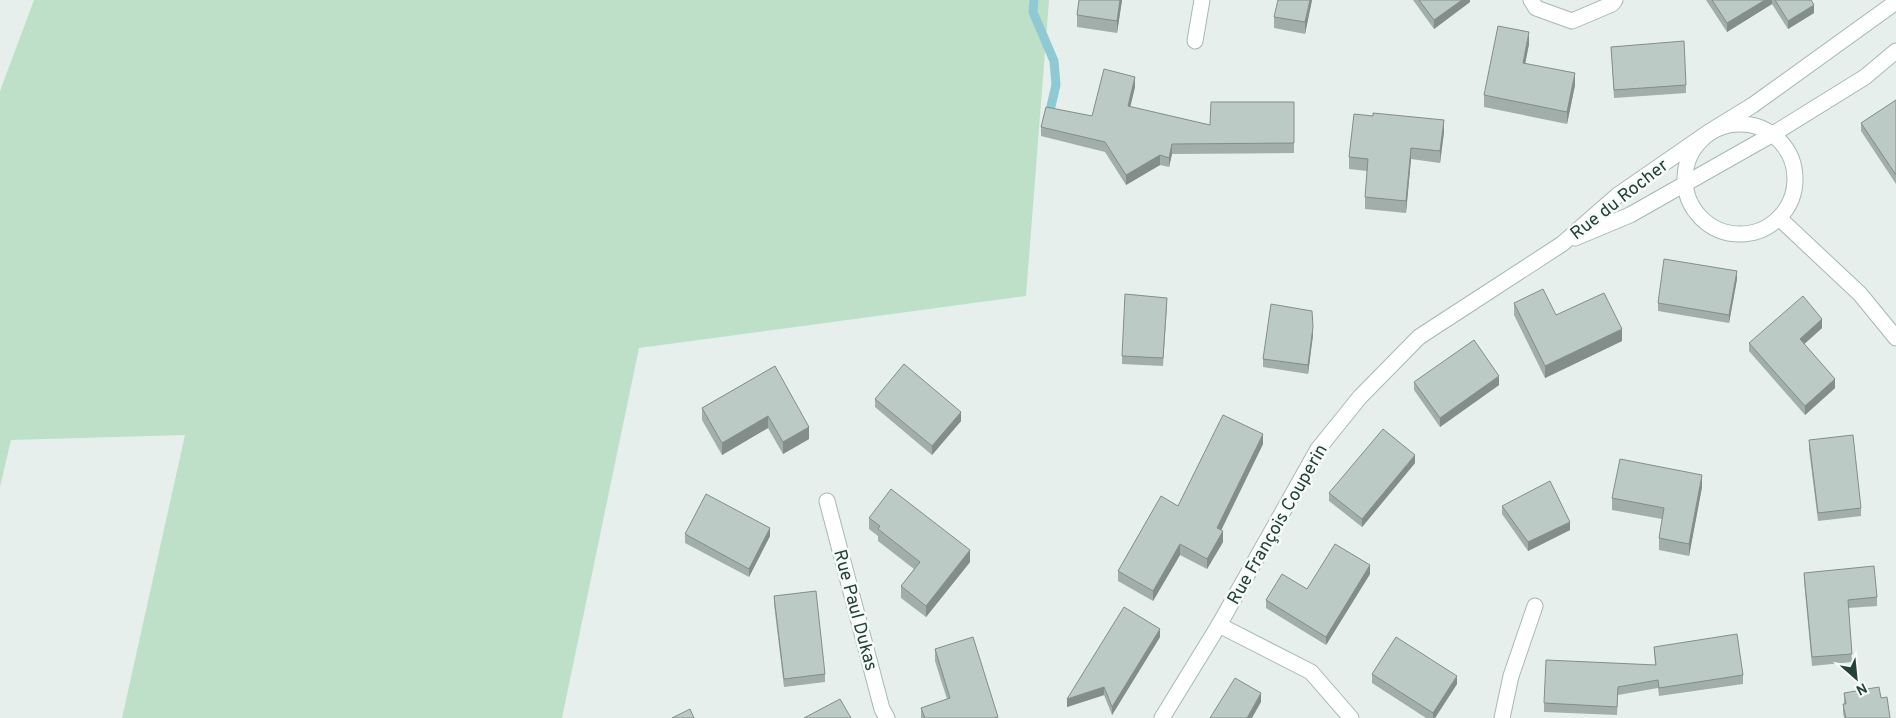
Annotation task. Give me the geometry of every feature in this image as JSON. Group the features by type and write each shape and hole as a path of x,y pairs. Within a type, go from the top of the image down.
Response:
{"street":[{"path":"1195,40 1202,0"},
{"path":"1531,0 1536,8 1572,21 1612,4 1615,0"},
{"name":"Rue du Rocher","path":"1562,244 1618,195 1709,132 1753,105 1896,2"},
{"name":"Rue du Rocher","path":"1562,244 1630,215 1685,185 1773,134 1865,77 1896,51"},
{"path":"1735,124 1761,127 1773,134 1786,148 1795,172 1794,189 1788,205 1779,218 1756,231 1743,234 1730,233 1706,223 1698,215 1687,195 1685,185 1685,170 1690,155 1698,142 1709,132 1722,126 1735,124"},
{"path":"1779,218 1860,294 1896,338"},
{"name":"Rue François Couperin","path":"1162,718 1219,625 1318,449 1360,396 1419,337 1562,244"},
{"name":"Rue Paul Dukas","path":"828,501 882,709 887,718"},
{"path":"1502,718 1511,676 1535,606"},
{"path":"1219,625 1311,672 1351,718"}],"green space":[{"path":"34,0 1049,0 1026,296 639,348 562,718 122,718 185,435 11,440 0,487 0,91"}],"building":[{"path":"1079,0 1120,0 1117,21 1077,15"},
{"path":"1278,0 1310,0 1305,22 1274,17"},
{"path":"1419,0 1462,0 1434,20"},
{"path":"1712,0 1765,0 1727,23"},
{"path":"1775,0 1811,0 1814,5 1788,21"},
{"path":"1498,26 1529,32 1523,63 1575,73 1567,112 1484,95"},
{"path":"1684,41 1686,85 1614,90 1611,47"},
{"path":"1104,69 1135,77 1128,106 1210,125 1211,102 1294,102 1294,143 1172,144 1169,158 1160,155 1126,175 1105,142 1041,127 1046,107 1092,116"},
{"path":"1896,100 1896,175 1861,123"},
{"path":"1373,113 1444,120 1440,151 1411,148 1406,201 1365,197 1368,159 1349,157 1354,114 1373,116"},
{"path":"1664,259 1737,271 1729,315 1658,303"},
{"path":"1543,289 1556,315 1604,293 1622,329 1545,366 1514,303"},
{"path":"1125,294 1167,298 1163,358 1122,356"},
{"path":"1803,296 1822,319 1800,339 1835,379 1805,406 1749,343"},
{"path":"1271,304 1312,311 1313,327 1308,365 1263,359"},
{"path":"1474,340 1499,376 1440,418 1414,382"},
{"path":"904,364 961,412 932,446 875,399"},
{"path":"775,366 809,427 783,442 768,416 722,443 702,408"},
{"path":"1223,415 1263,434 1217,528 1223,531 1207,559 1180,544 1153,591 1118,571 1161,496 1178,506"},
{"path":"1383,429 1415,455 1362,519 1329,493"},
{"path":"1853,435 1861,508 1818,513 1809,440"},
{"path":"1620,459 1702,475 1689,544 1659,538 1664,508 1612,498"},
{"path":"1550,481 1570,522 1528,542 1502,506"},
{"path":"891,489 970,550 926,606 901,586 920,562 878,529 880,526 869,518"},
{"path":"706,494 770,528 749,569 685,534"},
{"path":"1335,544 1370,565 1326,637 1266,600 1282,574 1307,589"},
{"path":"1874,566 1877,597 1848,600 1852,654 1812,657 1804,573"},
{"path":"816,591 825,674 784,679 774,596"},
{"path":"1124,607 1160,629 1112,707 1104,687 1067,699"},
{"path":"1737,634 1743,675 1659,688 1658,680 1618,687 1617,707 1544,703 1546,660 1656,665 1654,647"},
{"path":"973,637 998,717 925,718 921,708 950,698 935,649"},
{"path":"1396,637 1457,676 1433,713 1372,674"},
{"path":"1235,678 1261,693 1247,718 1210,718"},
{"path":"1879,687 1881,698 1887,697 1890,718 1846,718 1843,704 1846,704 1844,693"},
{"path":"840,699 851,718 804,718"},
{"path":"690,709 694,718 672,718"}],"waterway":[{"path":"1034,0 1033,12 1054,61 1056,85 1048,119"}]}
